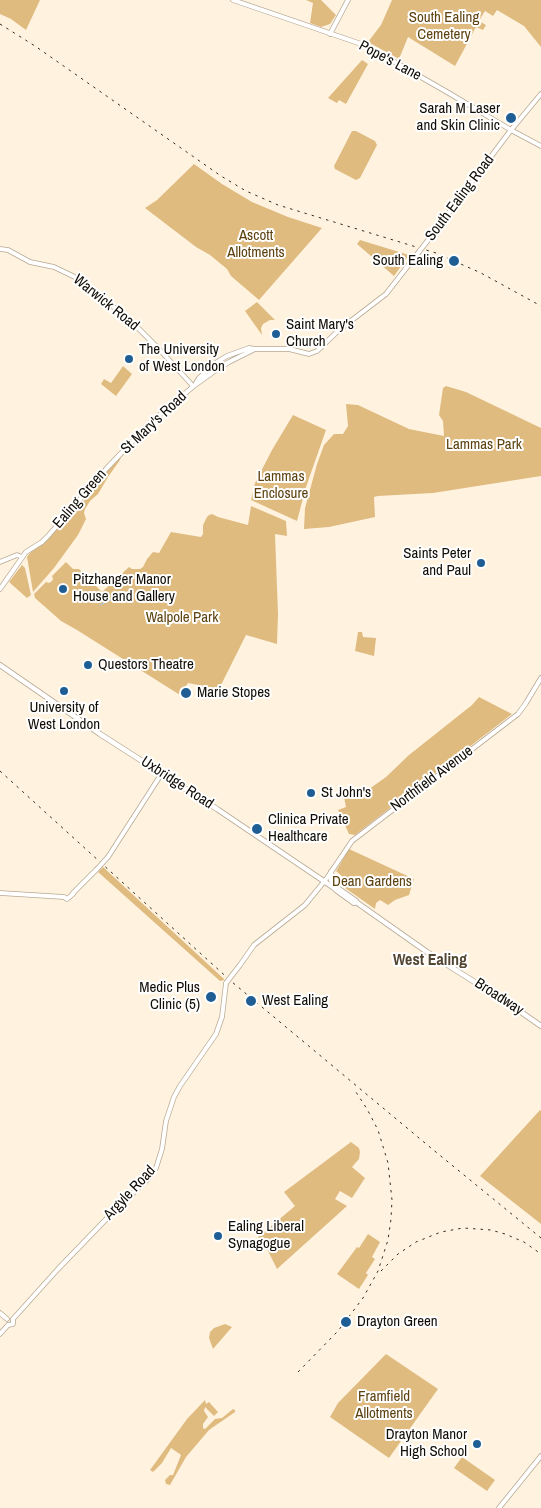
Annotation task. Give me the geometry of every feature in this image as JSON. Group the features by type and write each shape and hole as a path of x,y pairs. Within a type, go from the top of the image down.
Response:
{"main road":[{"name":"Pope's Lane","path":"233,0 375,50 510,130 541,146"},
{"path":"330,34 348,0"},
{"name":"South Ealing Road","path":"307,354 320,349 339,330 386,294 510,130 541,94"},
{"name":"Warwick Road","path":"0,249 8,250 30,262 54,266 81,280 133,323 194,386"},
{"name":"St Mary's Road","path":"113,462 150,423 194,386 229,362 255,349 289,349 307,354"},
{"name":"Ealing Green","path":"22,558 30,548 42,542 48,536 113,462"},
{"path":"0,562 17,555 22,558 0,589"},
{"name":"Uxbridge Road","path":"0,665 100,734 325,882"},
{"name":"Northfield Avenue","path":"226,983 254,945 303,907 325,882 352,841 521,712 541,678"},
{"path":"0,893 62,897 67,899 108,858 162,773"},
{"path":"331,872 331,880 336,888"},
{"name":"Broadway","path":"325,882 541,1026"},
{"name":"Argyle Road","path":"0,1334 8,1324 13,1324 13,1319 72,1254 156,1168 162,1149 166,1121 174,1098 180,1086 216,1034 222,1017 226,983"},
{"path":"0,1313 7,1319 6,1322 8,1324"},
{"path":"7,1319 13,1319"},
{"path":"499,1508 541,1456"}],"green space":[{"path":"0,0 40,0 26,30 11,19 0,14"},
{"path":"306,0 321,0 336,15 330,24 321,27 310,23 313,3"},
{"name":"South Ealing Cemetery","path":"392,0 541,0 541,47 524,26 497,10 493,16 485,11 479,21 486,25 483,30 476,27 455,66 408,37 399,59 368,42 381,25"},
{"path":"362,60 368,64 346,104 339,100 337,103 328,98"},
{"path":"352,131 356,131 375,141 377,145 360,178 356,180 335,169 334,166"},
{"name":"Ascott Allotments","path":"194,164 252,202 288,217 322,228 259,300 210,255 196,247 145,208 157,200"},
{"path":"360,240 409,255 394,276 357,244"},
{"path":"257,302 275,320 270,320 263,324 261,328 262,335 245,311"},
{"path":"123,366 132,374 116,396 101,384 104,379 111,383"},
{"name":"Lammas Park","path":"446,386 466,392 541,428 541,476 433,493 378,496 374,497 375,517 329,527 304,529 305,508 324,445 334,434 343,434 348,426 346,404 358,405 409,429 444,436 443,421 439,415 443,388"},
{"name":"Lammas Enclosure","path":"293,415 326,430 306,487 297,521 251,500 255,483"},
{"path":"121,457 98,494 85,509 86,519 78,535 54,568 33,592 27,557 48,539 87,497 90,489"},
{"name":"Walpole Park","path":"251,506 286,521 287,536 275,534 278,614 277,644 246,635 219,689 188,683 180,695 61,621 35,598 34,594 46,582 52,581 52,576 66,562 73,569 79,569 102,592 129,567 140,569 143,567 153,552 159,553 171,532 201,537 203,525 207,517 212,514 248,525"},
{"path":"22,565 25,568 31,595 27,598 9,582"},
{"path":"358,632 362,632 363,637 376,638 374,656 355,651"},
{"path":"479,697 512,714 355,835 349,834 338,810 346,807 343,792 363,791 372,787 472,705"},
{"name":"Dean Gardens","path":"349,849 414,879 409,895 395,900 388,905 380,900 376,903 375,909 338,883 343,877 336,871"},
{"path":"103,867 224,980 220,981 98,872"},
{"path":"541,1111 541,1224 480,1176"},
{"path":"351,1142 359,1148 360,1152 359,1159 352,1167 365,1178 352,1198 340,1191 335,1199 347,1206 277,1269 266,1247 258,1237 295,1206 284,1192"},
{"path":"368,1234 380,1242 372,1257 375,1259 366,1273 368,1275 359,1289 337,1274"},
{"path":"225,1324 232,1327 213,1349 209,1338 210,1332 214,1328"},
{"name":"Framfield Allotments","path":"386,1354 438,1389 389,1458 330,1417 338,1403"},
{"path":"205,1400 206,1404 209,1402 218,1412 214,1416 205,1407 204,1411 208,1417 203,1424 205,1429 215,1419 222,1418 233,1409 235,1412 209,1430 186,1457 170,1485 166,1484 165,1480 170,1475 173,1475 181,1455 171,1448 162,1463 153,1472 150,1470 187,1419"},
{"path":"462,1457 495,1480 487,1491 454,1468"}],"waterway":[{"path":"100,605 114,598 117,592"}],"railway":[{"path":"0,24 35,46 221,176 246,191 278,205 436,253 481,273 541,306"},
{"path":"0,771 232,982 541,1238"},
{"path":"298,1372 338,1331 363,1298 378,1271 388,1240 392,1200 388,1163 378,1130 354,1089"},
{"path":"381,1271 398,1254 416,1242 441,1232 463,1228 491,1230 505,1234 524,1242 541,1254"}],"place":[{"name":"Sarah M Laser and Skin Clinic","path":"511,118"},
{"name":"South Ealing","path":"454,261"},
{"name":"Saint Mary's Church","path":"276,334"},
{"name":"The University of West London","path":"129,359"},
{"name":"Saints Peter and Paul","path":"481,563"},
{"name":"Pitzhanger Manor House and Gallery","path":"63,589"},
{"name":"Questors Theatre","path":"88,665"},
{"name":"University of West London","path":"64,691"},
{"name":"Marie Stopes","path":"186,693"},
{"name":"St John's","path":"311,793"},
{"name":"Clinica Private Healthcare","path":"257,829"},
{"name":"Medic Plus Clinic (5)","path":"211,997"},
{"name":"West Ealing","path":"251,1001"},
{"name":"Ealing Liberal Synagogue","path":"218,1236"},
{"name":"Drayton Green","path":"346,1322"},
{"name":"Drayton Manor High School","path":"477,1444"}],"district":[{"name":"West Ealing","path":"430,961"}]}
